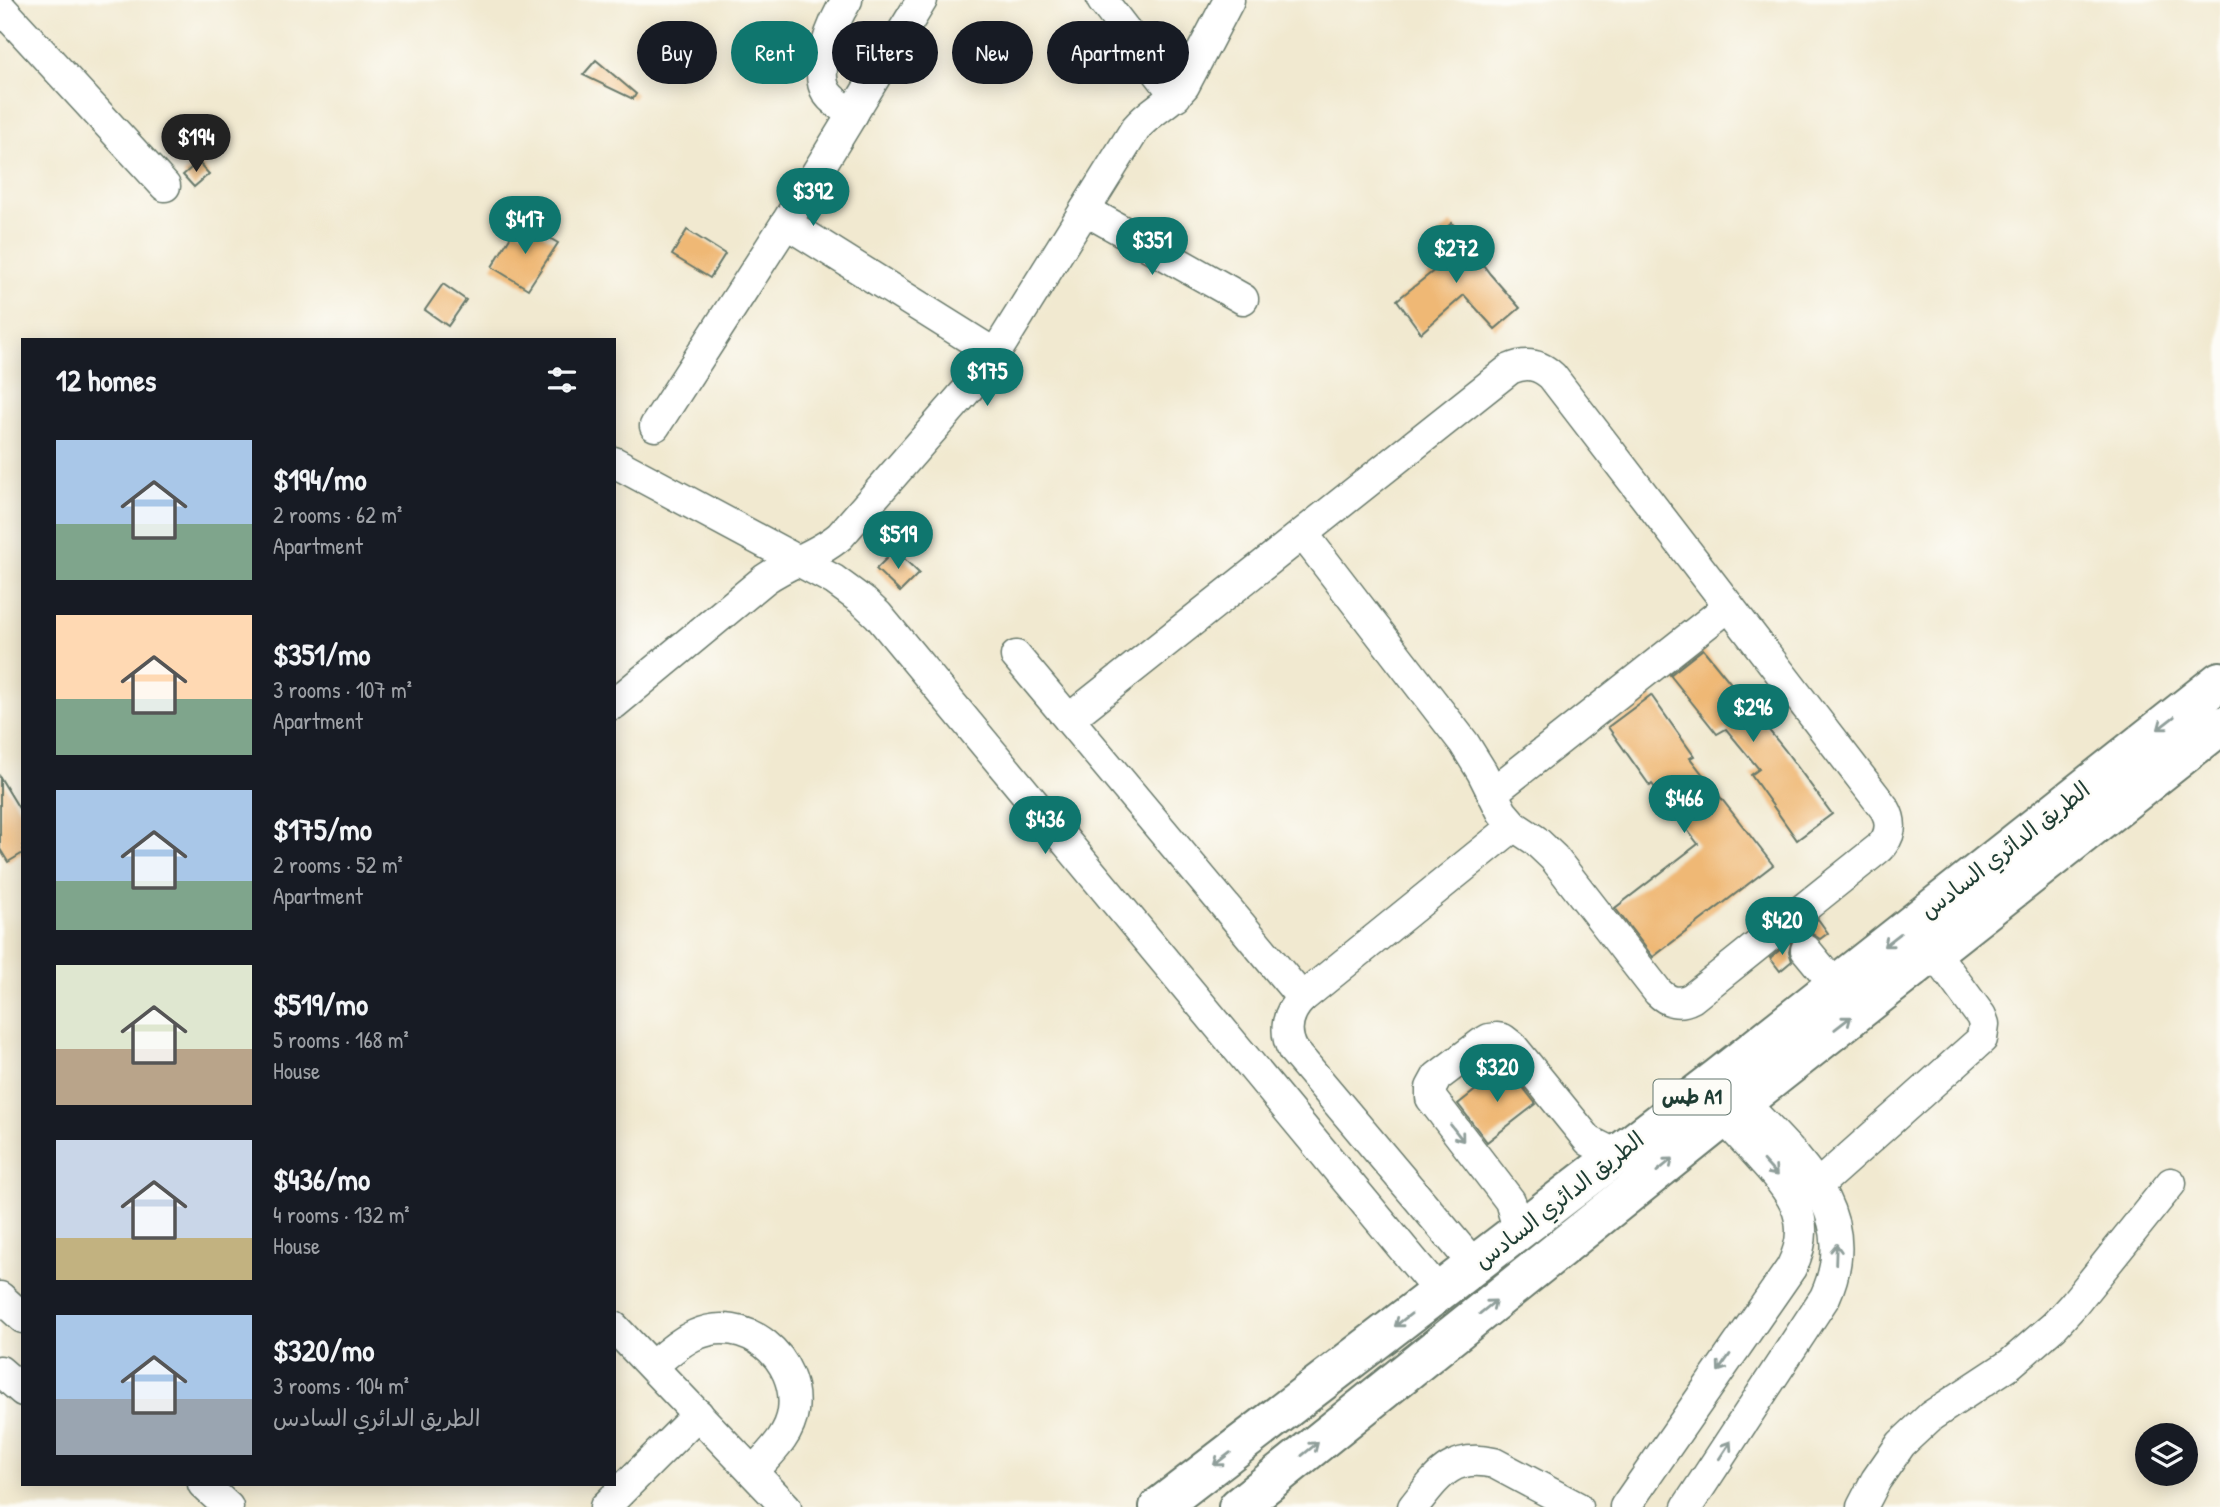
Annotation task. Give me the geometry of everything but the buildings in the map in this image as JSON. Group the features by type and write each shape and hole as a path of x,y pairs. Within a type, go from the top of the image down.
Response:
{"highway":[{"name":"الطريق الدائري السادس","path":"1238,1507 1721,1097 1835,985 2220,681"},
{"name":"الطريق الدائري السادس","path":"1159,1507 1621,1152 1721,1097 1934,951 2220,726"}],"street":[{"path":"847,0 829,33 823,76 828,95 853,114"},
{"path":"655,426 786,223 922,0"},
{"path":"1102,0 1175,96"},
{"path":"616,702 765,579 797,560 814,554 840,536 959,402 995,354 1136,128 1184,86 1229,0"},
{"path":"0,7 165,186"},
{"path":"1085,210 1244,299"},
{"path":"786,223 995,354"},
{"path":"1069,719 1510,369 1530,364 1552,376 1885,809 1890,822 1888,837 1795,937 1692,998 1681,1002 1669,1001 1658,992 1554,858 1545,848 1514,826 1502,812 1464,743 1303,534"},
{"path":"616,463 797,560 848,590 878,615 1439,1292"},
{"path":"1492,793 1728,606"},
{"path":"1016,656 1302,998"},
{"path":"1475,1266 1293,1050 1289,1043 1287,1026 1294,1006 1302,998 1514,826"},
{"path":"1795,937 1835,985"},
{"path":"1818,1185 1982,1038 1984,1024 1981,1016 1934,951"},
{"path":"1515,1234 1516,1222 1510,1201 1431,1098 1431,1088 1437,1077 1489,1039 1503,1039 1512,1046 1589,1140 1609,1150 1621,1152"},
{"path":"1687,1507 1825,1297 1835,1266 1836,1233 1826,1200 1818,1185 1808,1171 1721,1097"},
{"path":"1625,1507 1791,1268 1800,1244 1800,1217 1791,1193 1721,1097"},
{"path":"1862,1507 1876,1480 1901,1444 1931,1416 2010,1364 2054,1326 2171,1183"},
{"path":"0,1297 21,1316"},
{"path":"616,1328 786,1507"},
{"path":"652,1366 681,1342 715,1329 752,1335 768,1345 781,1358 792,1384 793,1412 788,1429 778,1445 753,1472"},
{"path":"0,1371 21,1389"},
{"path":"605,1507 698,1414"},
{"path":"1413,1507 1437,1476 1447,1468 1459,1463 1482,1460 1494,1463 1577,1507"},
{"path":"205,1486 228,1507"}]}
